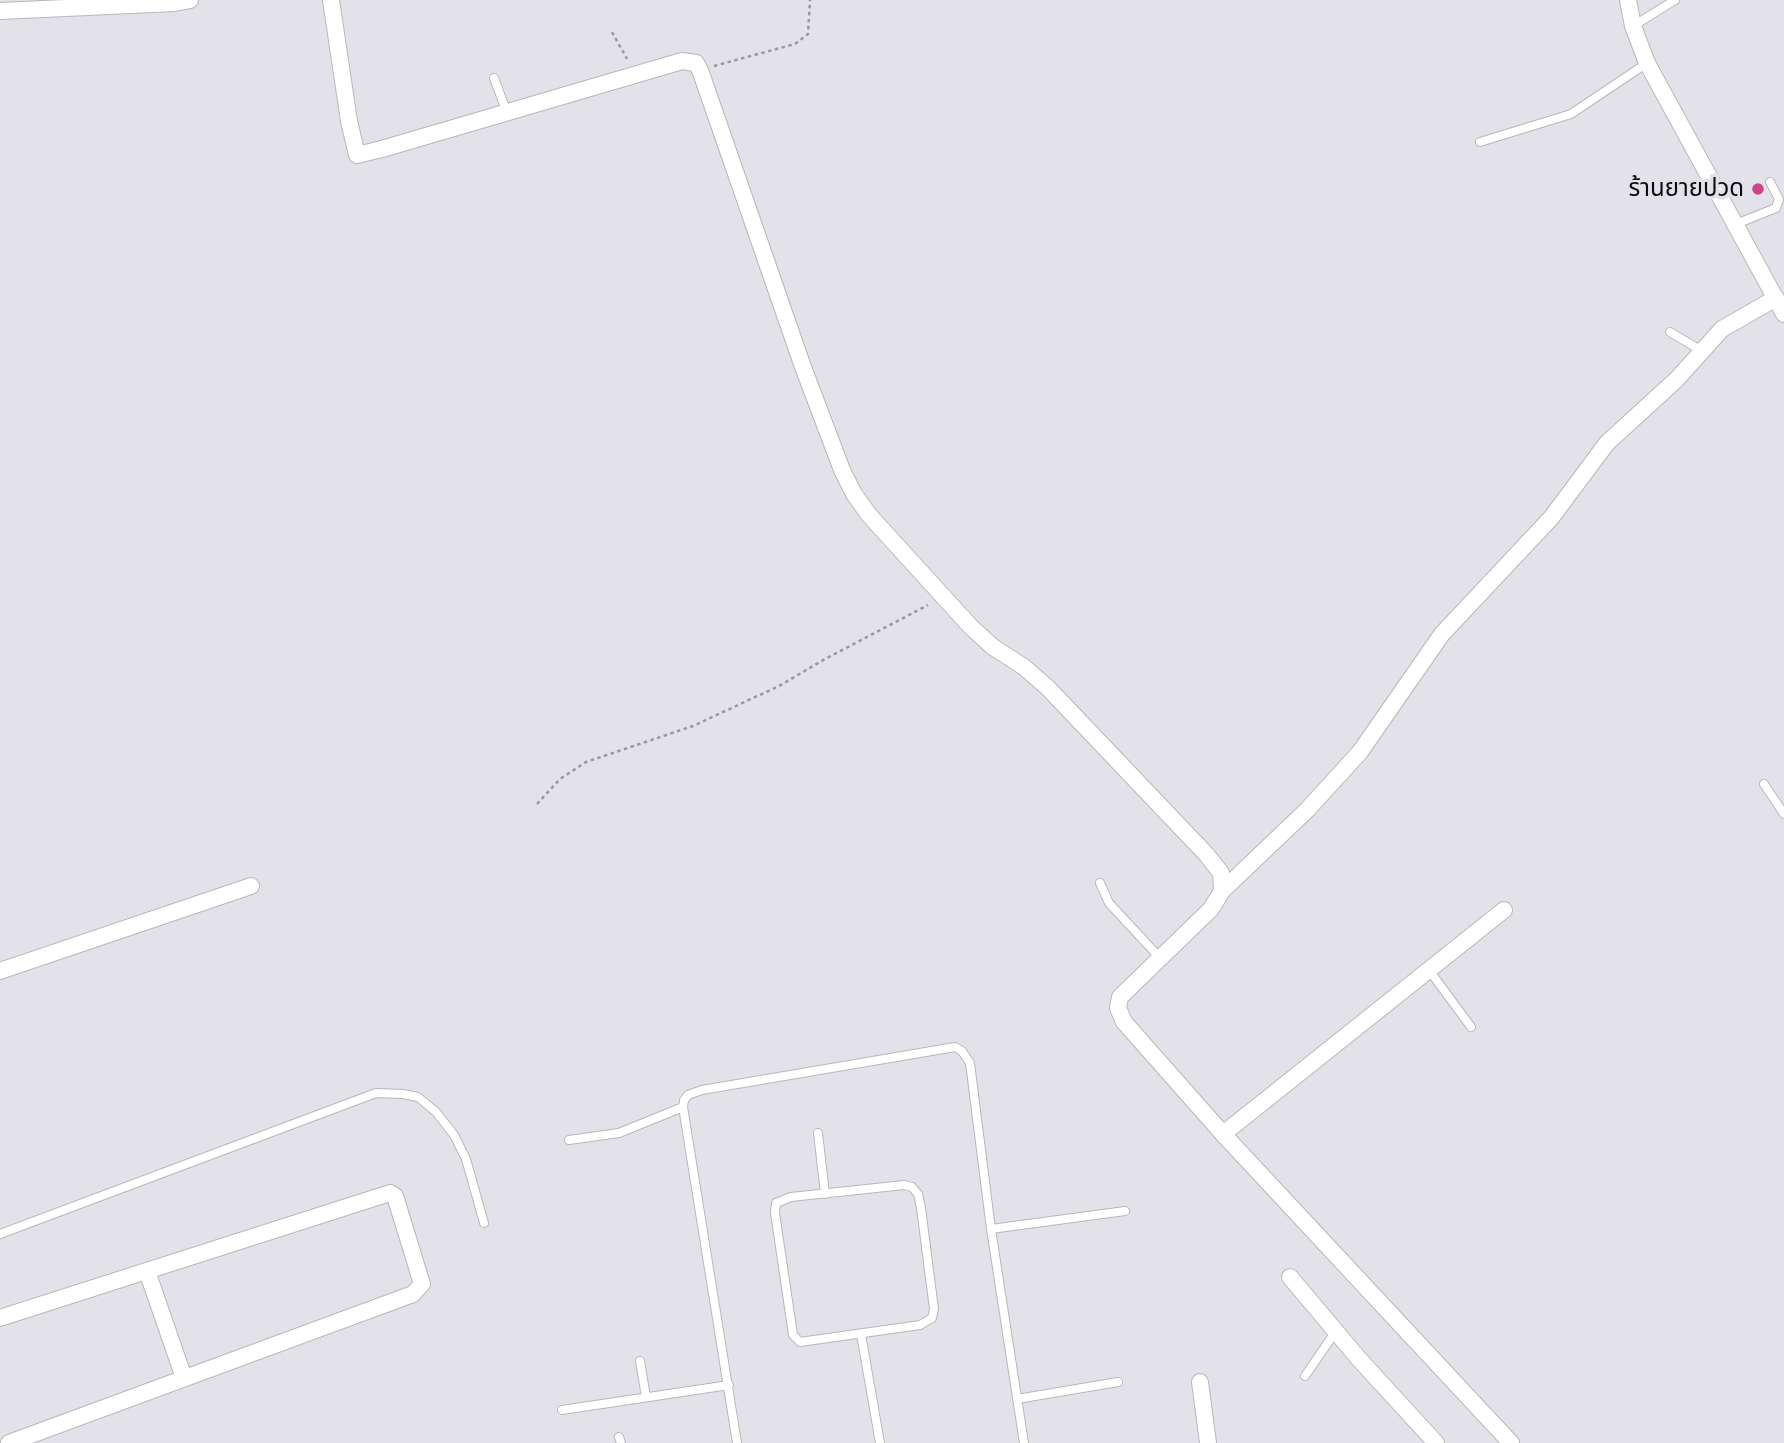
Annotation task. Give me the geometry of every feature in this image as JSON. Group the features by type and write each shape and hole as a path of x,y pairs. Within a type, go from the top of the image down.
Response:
{"street":[{"path":"0,11 175,3 190,0"},
{"path":"331,0 349,121 357,155 682,61 696,63 701,70 803,367 842,470 854,494 869,515 943,597 993,647 1024,667 1080,720 1216,865 1223,882 1222,891"},
{"path":"1628,0 1633,26 1647,63 1784,313"},
{"path":"1511,1443 1137,1038 1118,1008 1120,997 1202,919 1222,891 1307,810 1360,752 1442,634 1551,518 1607,443 1677,379 1721,329 1776,298"},
{"path":"0,971 251,886"},
{"path":"1223,1134 1504,910"},
{"path":"0,1318 390,1193 395,1196 422,1284 417,1291 9,1443"},
{"path":"147,1271 184,1378"},
{"path":"1290,1277 1436,1443"},
{"path":"1199,1382 1208,1443"}],"lane":[{"path":"1633,26 1675,0"},
{"path":"1480,142 1571,114 1647,63"},
{"path":"494,78 508,113"},
{"path":"1736,224 1776,208 1779,199 1770,182"},
{"path":"1670,332 1702,351"},
{"path":"1764,784 1784,814"},
{"path":"1100,883 1109,903 1160,958"},
{"path":"1429,970 1471,1027"},
{"path":"737,1443 683,1107 688,1095 702,1090 955,1048 962,1051 970,1063 990,1229 1024,1443"},
{"path":"0,1234 376,1093 418,1097 436,1112 454,1135 466,1159 484,1223"},
{"path":"569,1140 619,1133 683,1107"},
{"path":"818,1133 825,1194"},
{"path":"904,1185 912,1187 918,1194 932,1297 932,1318 920,1325 800,1342 793,1335 776,1203 825,1194 904,1185"},
{"path":"990,1229 1125,1211"},
{"path":"1305,1376 1336,1331"},
{"path":"861,1334 880,1443"},
{"path":"640,1361 646,1397"},
{"path":"1017,1399 1118,1382"},
{"path":"562,1410 729,1385"}],"path":[{"path":"701,70 795,44 808,34 810,0"},
{"path":"612,32 622,54 641,75"},
{"path":"537,804 560,779 586,762 693,726 779,686 943,597"}],"place":[{"name":"ร้านยายปวด","path":"1758,189"}]}
